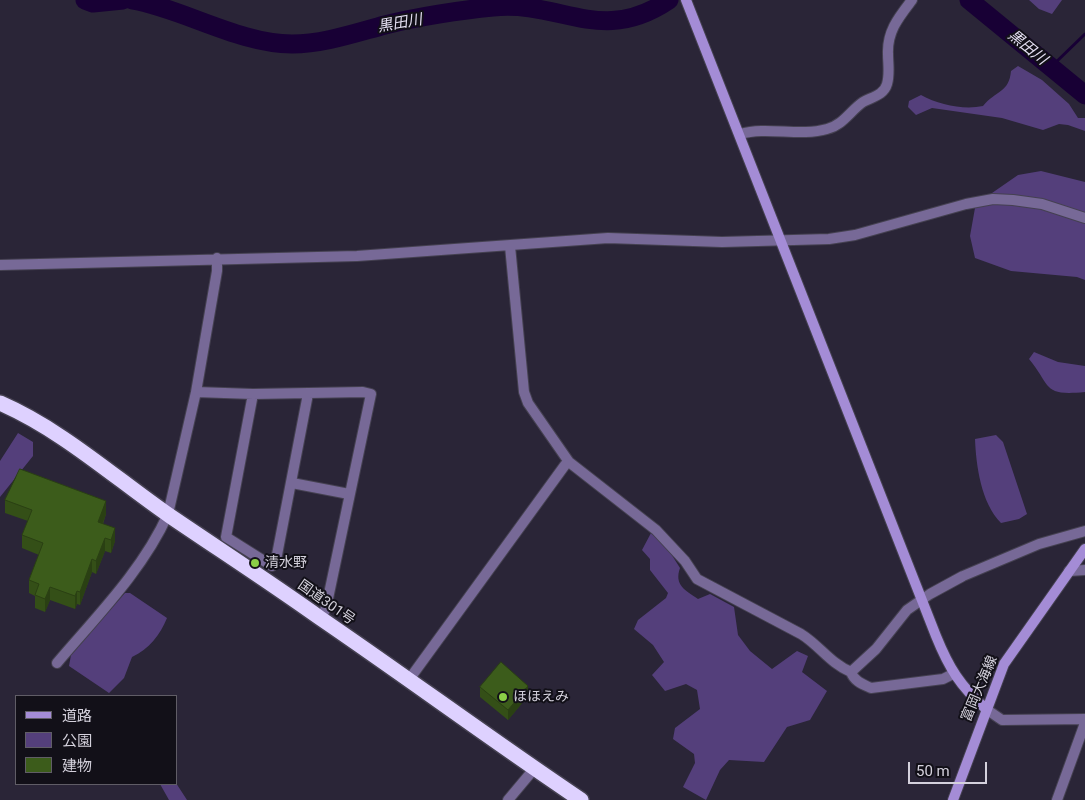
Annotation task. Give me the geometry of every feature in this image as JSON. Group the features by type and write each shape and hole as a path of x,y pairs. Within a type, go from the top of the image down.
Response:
{"highway":[{"name":"国道301号","path":"0,403 16,410 78,449 168,514 321,618 408,681 581,800"}],"street":[{"path":"686,0 782,239 922,600 953,674 962,686 986,709 1002,720 1085,719"},
{"path":"740,134 827,129 844,121 856,108 880,94 887,84 889,70 888,38 894,24 912,0"},
{"path":"0,265 53,265 216,258 357,256 608,238 722,242 829,239 855,235 966,204 993,199 1042,204 1085,218"},
{"path":"510,246 524,392 528,403 569,462 656,530 686,561 697,578 815,643 840,667 851,672 853,677 861,684 871,688 943,679 953,674"},
{"path":"56,663 124,583 162,529 168,514 196,392 216,271 216,258"},
{"path":"196,392 253,394 363,392 371,394 348,494 326,608 321,618"},
{"path":"253,394 226,537 272,566 276,560 308,394"},
{"path":"408,681 465,599 569,462"},
{"path":"292,483 348,494"},
{"path":"851,672 876,650 907,610 922,600 963,576 1039,544 1085,531"},
{"name":"富岡大海線","path":"953,800 1004,664 1085,549"},
{"path":"1069,571 1085,570"},
{"path":"1057,800 1085,723"},
{"path":"508,800 534,769"}],"green space":[{"path":"1029,0 1062,0 1052,14 1039,9"},
{"path":"1018,66 1042,80 1069,104 1078,118 1085,118 1085,131 1059,124 1043,130 1002,118 932,108 916,115 908,107 909,101 921,95 936,102 952,106 983,106 1005,88 1011,71"},
{"path":"1041,171 1085,182 1085,280 1077,277 1011,271 975,258 970,236 975,208 992,193 1018,175"},
{"path":"1034,352 1058,362 1085,366 1085,392 1061,392 1050,388 1029,359"},
{"path":"18,433 33,442 33,456 0,497 0,461"},
{"path":"996,435 1003,442 1027,514 1019,519 1001,523 994,515 984,494 978,472 975,439"},
{"path":"651,533 668,549 680,568 678,579 685,590 698,599 710,594 734,607 738,635 750,651 772,669 797,651 808,656 802,672 827,691 810,720 787,727 764,762 729,760 720,770 706,800 683,787 695,763 694,754 673,739 675,728 700,709 697,690 686,684 665,691 652,675 664,662 653,645 634,629 638,620 666,598 668,593 650,570 650,559 642,550"},
{"path":"125,593 130,593 167,618 153,641 144,650 132,657 124,678 109,693 69,666 71,655"},
{"path":"161,785 177,785 187,800 169,800"}],"building":[{"path":"20,469 106,501 98,522 115,528 111,540 105,538 96,561 92,559 80,592 77,591 75,596 50,587 45,599 35,595 39,584 29,580 43,543 22,535 32,510 5,500"},
{"path":"501,662 528,686 508,710 480,687"}],"waterway":[{"name":"黒田川","path":"85,0 93,3 123,0"},
{"name":"黒田川","path":"132,0 152,4 252,38 292,44 327,40 424,17 493,7 540,9 602,21 623,20 645,13 669,0"},
{"name":"黒田川","path":"969,0 1085,95"},
{"path":"1052,66 1085,34"}],"place":[{"name":"清水野","path":"255,563"},
{"name":"ほほえみ","path":"503,697"}]}
